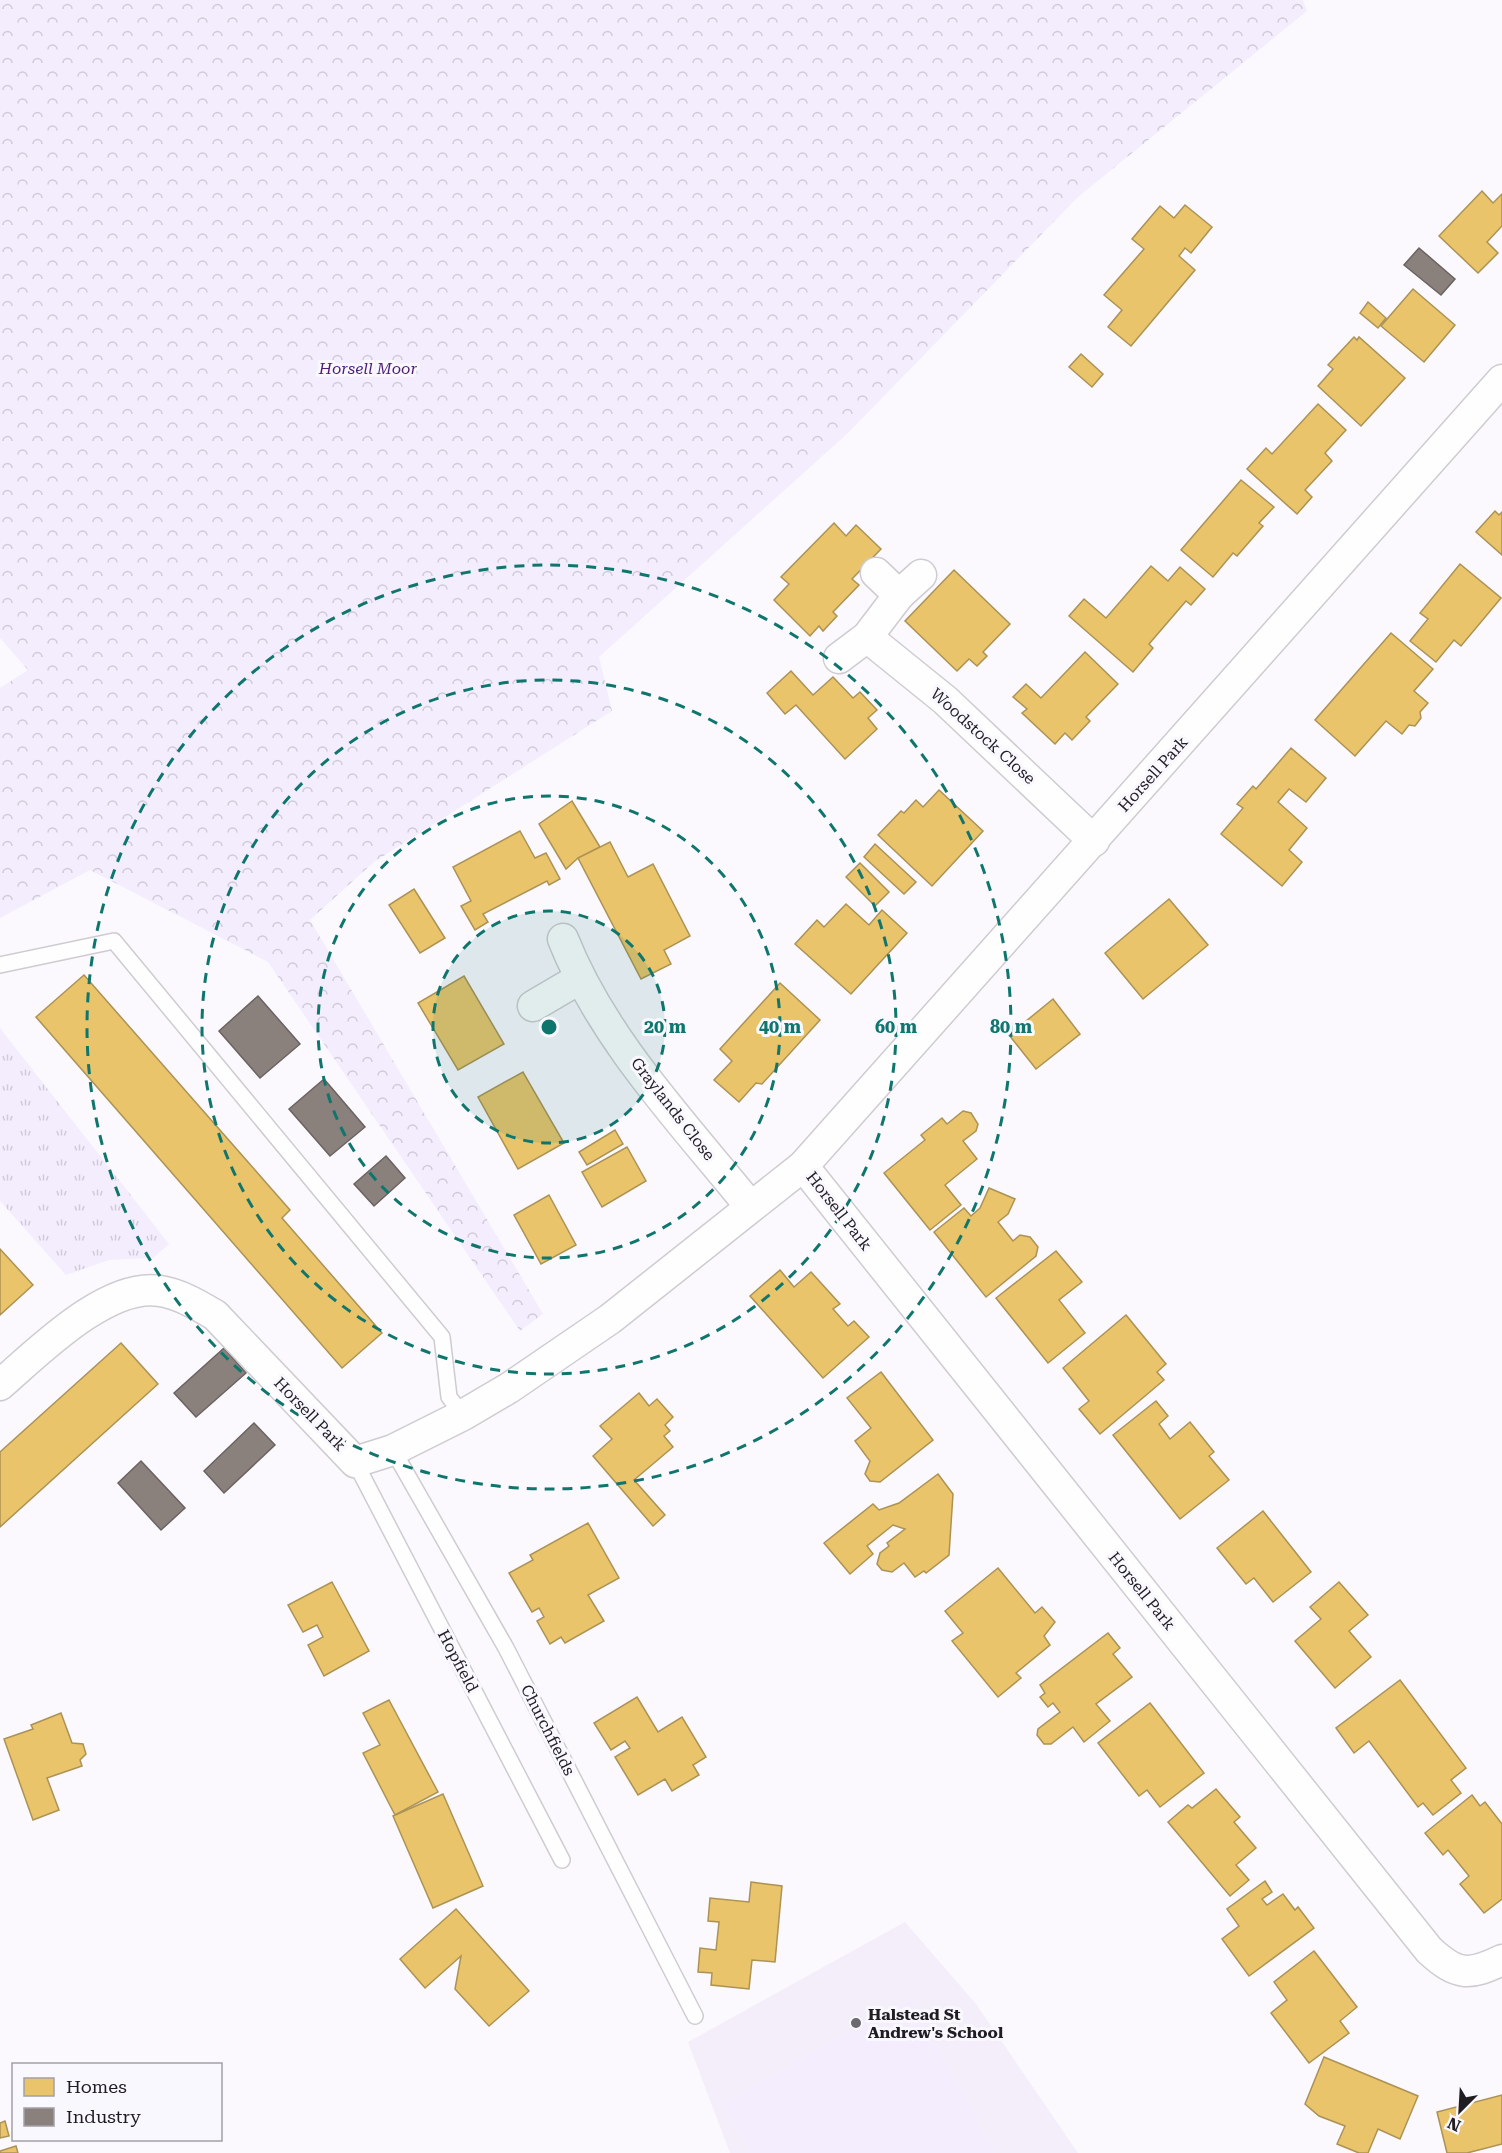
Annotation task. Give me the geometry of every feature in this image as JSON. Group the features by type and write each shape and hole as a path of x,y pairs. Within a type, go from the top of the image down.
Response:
{"street":[{"name":"Horsell Park","path":"0,1385 78,1318 139,1291 160,1291 190,1300 215,1315 356,1461 393,1450 463,1415 510,1388 610,1319 750,1206 804,1166 1502,380"},
{"path":"876,573 899,595"},
{"path":"839,658 867,637 899,595 921,575"},
{"name":"Woodstock Close","path":"867,637 945,699 1094,841"},
{"name":"Graylands Close","path":"563,939 579,979 604,1018 657,1090 750,1206"},
{"path":"533,1006 579,979"},
{"name":"Horsell Park","path":"804,1166 1429,1950 1442,1962 1467,1973 1480,1971 1502,1960"}],"lane":[{"path":"0,965 114,941 442,1337 449,1397 463,1415"},
{"name":"Churchfields","path":"393,1450 506,1648 695,2016"},
{"name":"Hopfield","path":"356,1461 562,1860"}],"shaded area":[{"name":"Halstead St Andrew's School","path":"905,1922 976,2004 1078,2153 730,2153 688,2042"}],"green space":[{"name":"Horsell Moor","path":"0,0 1303,0 1307,11 1078,197 848,433 599,657 612,711 374,862 310,920 543,1314 520,1331 268,962 90,870 0,918 0,688 28,670 0,638"},
{"path":"0,1028 169,1244 153,1258 109,1260 66,1275 0,1201"},
{"path":"910,1998 996,2153 750,2153 722,2103"}],"building: Homes":[{"path":"1482,191 1493,203 1502,194 1502,226 1487,242 1498,253 1478,273 1439,236"},
{"path":"1185,205 1212,227 1191,253 1185,248 1179,256 1195,270 1131,346 1108,327 1122,310 1104,295 1144,249 1132,239 1160,206 1174,218"},
{"path":"1413,289 1455,325 1424,362 1381,326"},
{"path":"1368,302 1386,318 1378,328 1360,313"},
{"path":"1354,337 1357,340 1359,337 1405,378 1361,426 1318,386 1333,369 1328,365"},
{"path":"1081,354 1103,374 1092,387 1069,367"},
{"path":"1318,404 1346,430 1325,453 1332,461 1305,490 1312,497 1297,514 1247,469 1266,448 1272,454"},
{"path":"1241,480 1274,507 1259,523 1263,526 1237,556 1233,553 1213,577 1181,550"},
{"path":"1495,511 1499,515 1502,512 1502,555 1476,532"},
{"path":"834,523 846,536 856,525 881,549 852,579 859,585 833,612 837,616 823,631 819,626 810,636 774,600 789,584 781,577"},
{"path":"1460,564 1501,598 1461,646 1454,640 1436,662 1410,641 1428,619 1420,613"},
{"path":"1151,566 1168,581 1180,567 1205,589 1191,605 1186,601 1149,644 1153,648 1133,672 1069,616 1084,599 1106,618"},
{"path":"954,570 1010,624 983,652 987,656 977,666 969,659 957,671 905,621"},
{"path":"1391,633 1433,669 1414,691 1428,703 1420,712 1421,718 1415,726 1409,725 1402,734 1386,721 1355,756 1315,720"},
{"path":"1085,652 1118,684 1086,717 1090,721 1072,740 1065,733 1055,744 1022,713 1027,709 1013,697 1026,684 1041,698"},
{"path":"791,671 813,695 833,677 853,698 860,692 877,710 868,718 877,729 845,759 796,705 785,714 767,693"},
{"path":"1291,748 1326,778 1306,802 1289,789 1278,802 1307,828 1289,850 1302,862 1282,886 1221,834 1243,808 1237,804 1253,786 1256,789"},
{"path":"939,790 983,831 932,886 878,835 901,811 904,813 916,800 923,807"},
{"path":"572,801 600,847 578,858 566,869 539,824"},
{"path":"520,831 535,858 546,853 560,879 549,885 547,881 483,914 488,922 475,930 461,906 471,901 453,867"},
{"path":"610,842 628,877 653,864 690,936 664,950 671,964 641,979 578,858"},
{"path":"875,844 916,882 904,894 864,857"},
{"path":"860,863 889,892 875,906 846,877"},
{"path":"414,889 445,938 420,953 389,905"},
{"path":"1169,899 1208,945 1143,999 1105,953"},
{"path":"846,904 869,925 882,910 907,933 851,994 795,944 817,920 824,927"},
{"path":"84,975 290,1210 282,1218 382,1333 342,1368 36,1017"},
{"path":"464,976 504,1044 458,1070 418,1003"},
{"path":"780,983 820,1020 762,1084 756,1083 739,1102 714,1080 732,1061 720,1049"},
{"path":"1053,999 1080,1034 1036,1069 1009,1035"},
{"path":"523,1072 564,1143 518,1169 478,1097"},
{"path":"963,1111 971,1113 978,1124 976,1131 963,1141 977,1159 945,1185 961,1205 930,1230 884,1173 925,1140 921,1135 942,1118 947,1124"},
{"path":"615,1130 623,1144 587,1165 579,1152"},
{"path":"627,1147 646,1181 602,1207 582,1172"},
{"path":"989,1188 1015,1199 1008,1214 998,1222 1013,1241 1020,1235 1030,1237 1038,1247 1036,1256 986,1297 934,1232 964,1208 971,1216 980,1208"},
{"path":"549,1195 576,1245 541,1264 514,1215"},
{"path":"0,1249 33,1285 0,1315"},
{"path":"1056,1251 1082,1282 1059,1300 1085,1333 1048,1363 996,1298"},
{"path":"780,1270 794,1287 811,1272 840,1304 833,1309 848,1326 854,1321 869,1337 823,1378 750,1296"},
{"path":"1126,1315 1166,1364 1157,1372 1164,1380 1100,1434 1079,1409 1089,1401 1063,1368"},
{"path":"121,1343 158,1384 0,1527 0,1452"},
{"path":"881,1372 933,1440 880,1482 870,1481 865,1474 870,1461 855,1441 871,1428 847,1398"},
{"path":"639,1393 649,1406 657,1399 673,1417 665,1425 670,1431 664,1436 673,1447 634,1480 665,1515 653,1526 593,1456 612,1439 600,1426"},
{"path":"1156,1401 1168,1416 1159,1424 1170,1439 1190,1422 1214,1452 1209,1456 1229,1480 1180,1519 1113,1435"},
{"path":"938,1474 953,1494 949,1555 926,1573 924,1571 915,1577 904,1563 892,1572 882,1570 877,1564 880,1553 889,1546 887,1543 905,1529 893,1525 867,1546 873,1554 850,1574 824,1543 873,1504 879,1510 899,1503"},
{"path":"1263,1511 1311,1572 1273,1602 1254,1578 1246,1584 1217,1548"},
{"path":"588,1523 619,1578 588,1595 604,1621 565,1643 561,1637 550,1644 537,1621 544,1617 539,1608 532,1612 509,1573 533,1560 530,1555"},
{"path":"998,1568 1035,1613 1042,1607 1055,1622 1044,1636 1050,1645 1016,1673 1021,1678 998,1697 952,1641 963,1633 945,1611"},
{"path":"332,1582 369,1651 324,1676 308,1645 323,1637 317,1625 303,1632 288,1605"},
{"path":"1339,1582 1368,1615 1349,1631 1371,1657 1335,1688 1295,1641 1321,1619 1310,1607"},
{"path":"1108,1633 1120,1648 1113,1654 1132,1677 1096,1704 1110,1721 1084,1742 1073,1727 1051,1744 1044,1744 1037,1735 1038,1729 1060,1712 1053,1703 1048,1707 1040,1697 1045,1693 1040,1685"},
{"path":"1400,1680 1466,1768 1451,1780 1461,1793 1433,1815 1423,1803 1418,1807 1369,1741 1354,1753 1336,1728"},
{"path":"637,1697 658,1732 682,1717 706,1757 693,1765 699,1775 672,1791 665,1779 638,1795 615,1757 630,1748 625,1741 611,1750 594,1723"},
{"path":"389,1700 438,1792 395,1815 363,1753 380,1745 363,1713"},
{"path":"1150,1703 1204,1773 1160,1807 1147,1790 1139,1796 1098,1743"},
{"path":"61,1713 72,1743 83,1744 86,1754 80,1760 82,1766 47,1778 59,1810 33,1820 4,1739 33,1729 31,1725"},
{"path":"1216,1789 1240,1817 1234,1822 1256,1848 1236,1865 1249,1880 1230,1896 1168,1822 1188,1805 1192,1808"},
{"path":"443,1794 483,1886 433,1908 393,1816"},
{"path":"1472,1795 1480,1806 1485,1802 1502,1824 1502,1899 1484,1913 1460,1884 1469,1876 1448,1850 1443,1855 1425,1833"},
{"path":"1265,1881 1272,1892 1262,1899 1267,1905 1283,1894 1295,1910 1298,1907 1314,1928 1249,1976 1222,1939 1239,1926 1227,1909"},
{"path":"751,1882 782,1886 775,1962 752,1960 749,1989 711,1985 712,1973 698,1972 700,1948 716,1950 719,1922 708,1921 710,1898 749,1902"},
{"path":"456,1909 529,1991 489,2026 455,1989 461,1956 425,1988 400,1959"},
{"path":"1314,1951 1357,2007 1340,2021 1349,2033 1309,2063 1271,2013 1287,2000 1274,1982"},
{"path":"1324,2057 1418,2096 1400,2139 1378,2129 1368,2153 1359,2153 1337,2144 1345,2126 1319,2116 1305,2104"},
{"path":"1502,2095 1502,2144 1467,2153 1447,2153 1437,2112"},
{"path":"5,2121 9,2136 0,2138 0,2123"},
{"path":"16,2146 18,2153 0,2153 0,2151"}],"building: Industry":[{"path":"1419,248 1455,279 1441,295 1404,265"},
{"path":"258,996 300,1044 260,1078 219,1031"},
{"path":"324,1079 365,1127 330,1156 289,1109"},
{"path":"386,1156 405,1178 374,1206 354,1184"},
{"path":"224,1348 246,1373 196,1417 174,1393"},
{"path":"254,1423 275,1445 224,1493 204,1471"},
{"path":"141,1461 185,1508 161,1530 118,1483"}],"place":[{"name":"Halstead St Andrew's School","path":"856,2023"}]}
